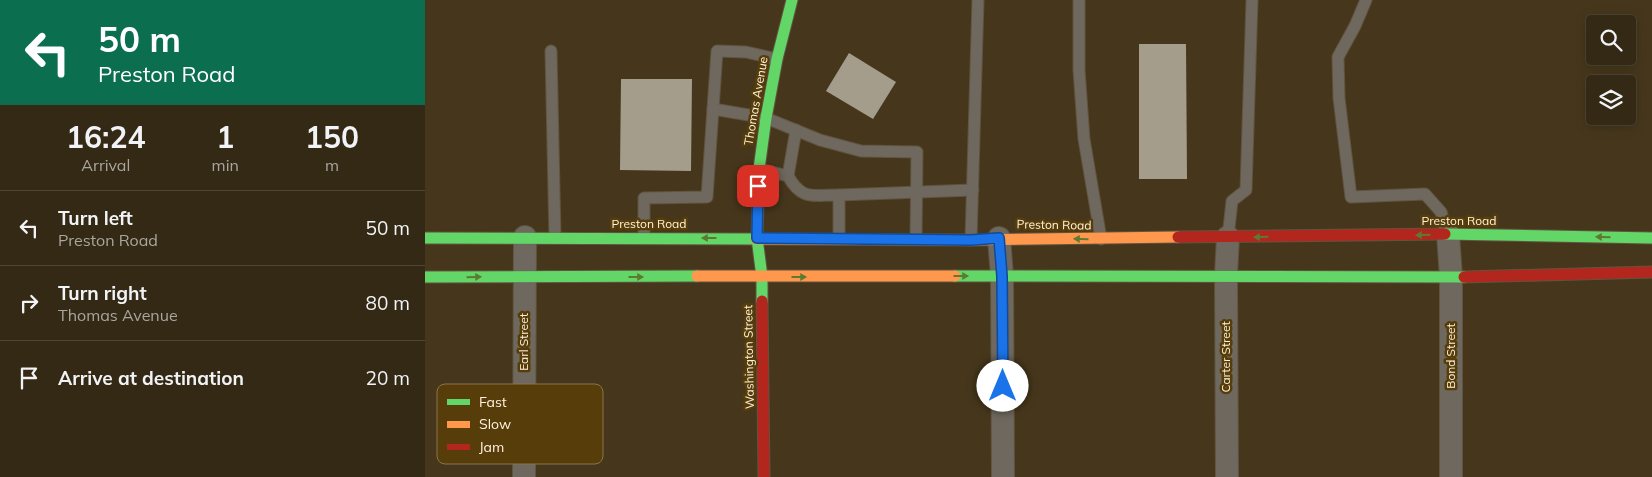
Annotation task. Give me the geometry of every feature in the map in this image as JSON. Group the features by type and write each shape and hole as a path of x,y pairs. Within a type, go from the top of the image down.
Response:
{"main road":[{"name":"Thomas Avenue","path":"757,238 759,169 766,118 777,59 792,0"},
{"name":"Preston Road","path":"425,238 645,237 971,240 999,238 1101,239 1449,234 1652,238"},
{"name":"Washington Street","path":"757,238 762,277 764,477"},
{"path":"425,277 1226,275 1451,277 1652,272"}],"street":[{"name":"Bond Street","path":"1449,234 1451,277 1451,477"},
{"name":"Earl Street","path":"524,384 525,237"},
{"name":"Carter Street","path":"1227,477 1226,275 1228,237"},
{"path":"999,238 1002,276 1003,477"},
{"name":"Earl Street","path":"524,464 524,477"}],"lane":[{"path":"971,240 978,0"},
{"path":"1079,0 1079,70 1084,139 1101,239"},
{"path":"1228,237 1233,201 1246,190 1252,0"},
{"path":"1366,0 1355,26 1338,57 1339,98 1351,196 1425,194 1441,212 1449,234"},
{"path":"551,51 555,237"},
{"path":"645,237 644,198 707,197 717,51 746,52 777,59"},
{"path":"713,109 766,118 820,140 861,151 917,152 916,239"},
{"path":"796,130 788,176 794,186 805,195 973,190"},
{"path":"759,169 788,176"},
{"path":"839,195 839,238"}],"building":[{"path":"1139,44 1186,44 1187,179 1139,179"},
{"path":"849,53 896,82 873,119 826,91"},
{"path":"621,79 692,79 691,171 620,170"}],"traffic: fast":[{"path":"762,301 762,277 757,238 759,169 777,59 792,0"},
{"path":"1445,234 1652,238"},
{"path":"425,238 756,239"},
{"path":"425,277 697,276"},
{"path":"955,276 1464,277"}],"traffic: slow":[{"path":"756,239 971,240 1178,237"},
{"path":"697,276 955,276"}],"traffic: jam":[{"path":"1178,237 1445,234"},
{"path":"1464,277 1652,272"},
{"path":"762,301 764,477"}],"route":[{"path":"758,186 757,238 971,240 999,238 1002,276 1003,386"}]}
